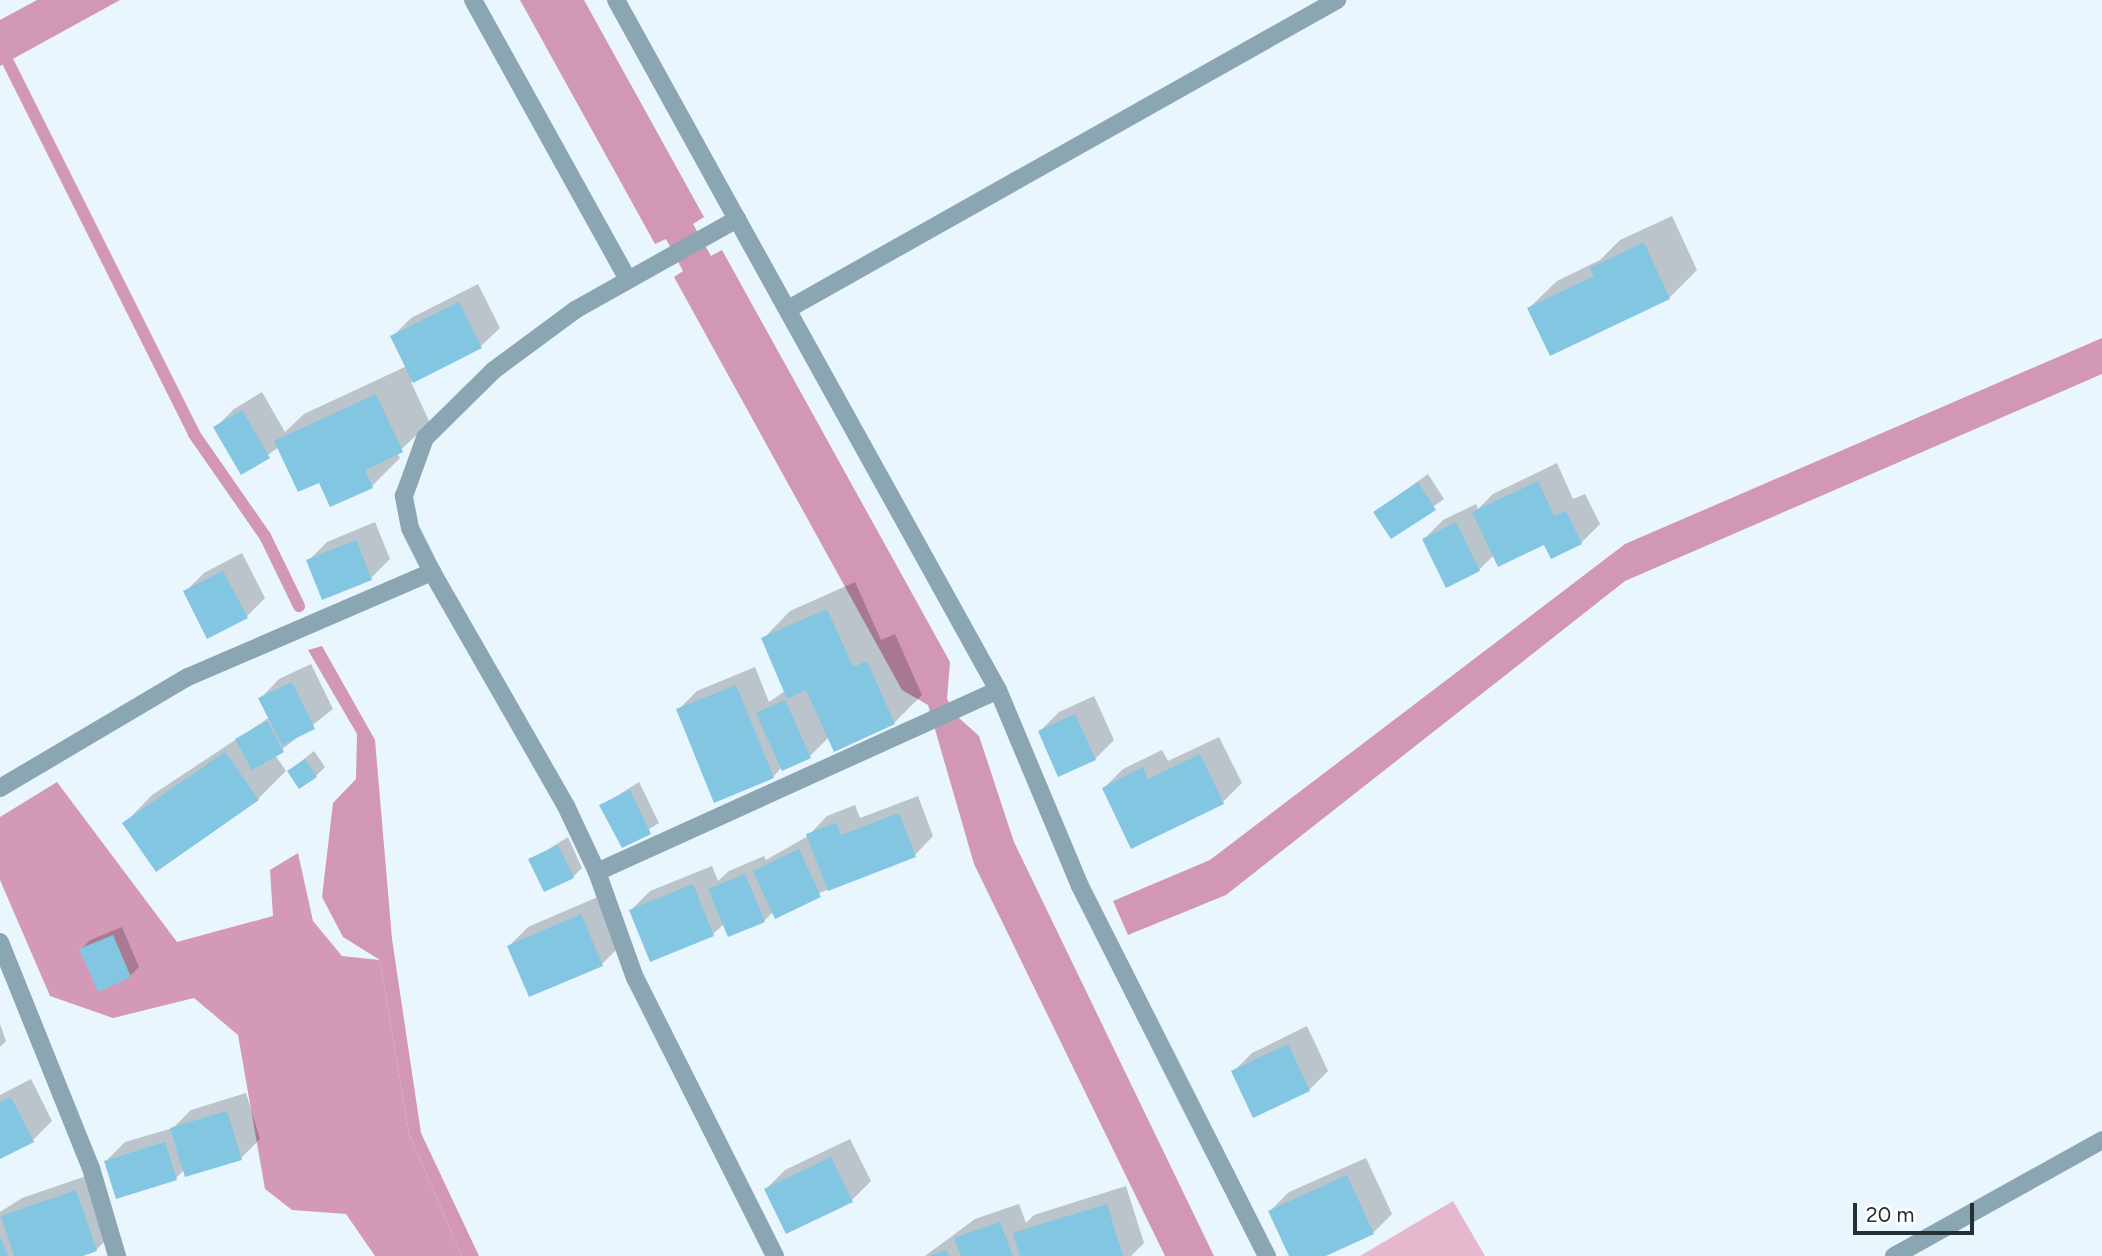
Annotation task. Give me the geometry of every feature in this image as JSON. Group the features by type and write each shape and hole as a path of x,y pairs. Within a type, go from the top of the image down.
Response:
{"street":[{"path":"473,0 627,278"},
{"path":"616,0 737,219 790,308 998,691 1080,886 1267,1256"},
{"path":"790,308 1337,0"},
{"path":"737,219 627,278 494,370 425,438 404,496 410,528 432,572 566,806 597,872 635,978 775,1256"},
{"path":"0,788 188,677 432,572"},
{"path":"597,872 998,691"},
{"path":"0,942 91,1168 117,1256"},
{"path":"1894,1256 2102,1140"}],"shaded area":[{"path":"37,0 120,0 0,66 0,20"},
{"path":"520,0 584,0 704,217 693,224 711,256 722,250 950,662 947,699 959,718 979,736 1014,842 1214,1256 1165,1256 974,864 928,705 902,690 674,277 683,271 666,239 655,244"},
{"path":"2102,338 2102,374 1625,581 1226,895 1128,935 1113,901 1210,860 1625,544"},
{"path":"322,646 375,740 392,939 421,1133 479,1256 462,1256 409,1133 380,960 343,937 322,897 333,803 356,779 357,734 308,650"},
{"path":"57,782 177,942 273,916 270,870 298,853 313,921 342,956 380,960 409,1133 462,1256 375,1256 346,1214 292,1210 265,1189 238,1035 194,998 113,1018 50,996 0,880 0,817"},
{"path":"1453,1201 1485,1256 1360,1256"}],"building":[{"path":"1644,242 1670,299 1550,356 1527,308 1594,276 1590,268"},
{"path":"459,302 482,348 413,383 390,336"},
{"path":"376,394 403,452 365,470 373,488 330,507 319,483 298,492 274,441"},
{"path":"242,410 270,458 241,475 213,427"},
{"path":"1538,481 1554,516 1566,511 1582,544 1551,559 1544,545 1498,567 1472,512"},
{"path":"1418,482 1436,510 1391,539 1373,512"},
{"path":"1456,522 1480,571 1446,588 1422,539"},
{"path":"356,540 372,580 322,600 306,560"},
{"path":"223,571 248,618 207,639 183,591"},
{"path":"827,609 853,667 867,661 895,724 834,752 806,690 787,699 761,638"},
{"path":"292,682 315,729 282,745 258,698"},
{"path":"736,685 774,778 714,803 676,709"},
{"path":"785,700 811,758 782,771 756,713"},
{"path":"1075,714 1096,760 1058,777 1038,731"},
{"path":"267,721 284,752 252,770 235,739"},
{"path":"225,752 259,800 156,872 122,823"},
{"path":"1200,754 1224,804 1131,849 1102,788 1143,767 1148,779"},
{"path":"305,759 317,777 299,789 287,771"},
{"path":"630,790 651,834 622,848 599,805"},
{"path":"899,813 916,857 828,891 806,834 836,823 841,835"},
{"path":"558,845 574,878 544,892 528,859"},
{"path":"799,849 821,897 775,919 753,871"},
{"path":"745,874 765,922 728,937 708,889"},
{"path":"693,884 714,936 650,962 629,910"},
{"path":"581,914 603,966 529,997 507,946"},
{"path":"113,935 131,977 98,992 79,949"},
{"path":"1288,1044 1310,1091 1253,1118 1231,1071"},
{"path":"11,1097 34,1142 0,1159 0,1102"},
{"path":"227,1111 242,1160 185,1177 170,1128"},
{"path":"165,1142 177,1180 116,1199 104,1161"},
{"path":"831,1157 853,1202 786,1234 764,1189"},
{"path":"1347,1175 1374,1234 1326,1256 1289,1256 1268,1211"},
{"path":"76,1190 97,1251 83,1256 14,1256 1,1216"},
{"path":"1107,1204 1123,1256 1020,1256 1013,1233"},
{"path":"1000,1222 1013,1256 961,1256 954,1238"},
{"path":"0,1237 8,1256 0,1256"},
{"path":"946,1250 949,1256 930,1256"}],"waterway":[{"path":"8,62 194,434 265,536 299,606"}]}
